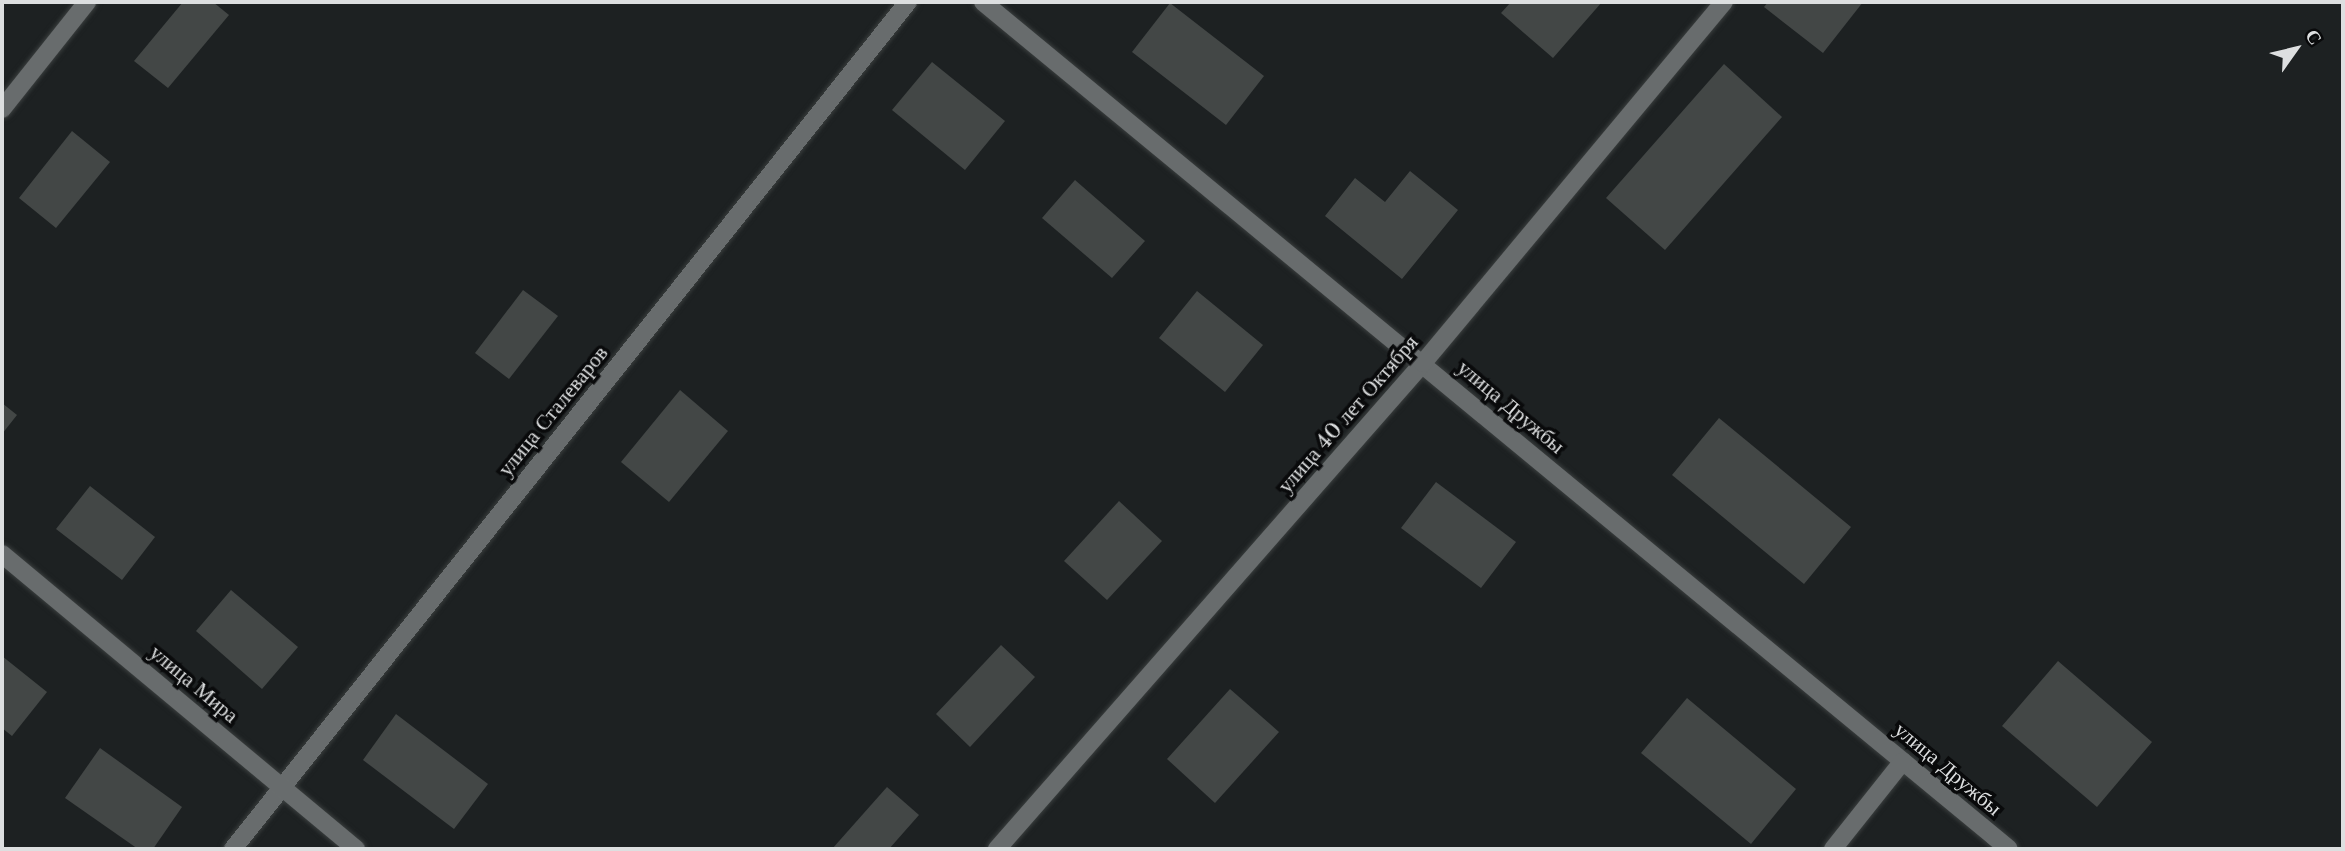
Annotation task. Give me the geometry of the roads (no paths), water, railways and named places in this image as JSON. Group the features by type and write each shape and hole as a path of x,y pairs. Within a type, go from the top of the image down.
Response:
{"street":[{"path":"2,109 88,2"},
{"name":"улица Сталеваров","path":"233,849 908,2"},
{"name":"улица Дружбы","path":"983,2 2010,849"},
{"name":"улица 40 лет Октября","path":"997,849 1423,363 1724,2"},
{"name":"улица Мира","path":"2,554 356,849"},
{"path":"1833,849 1903,761"}]}
